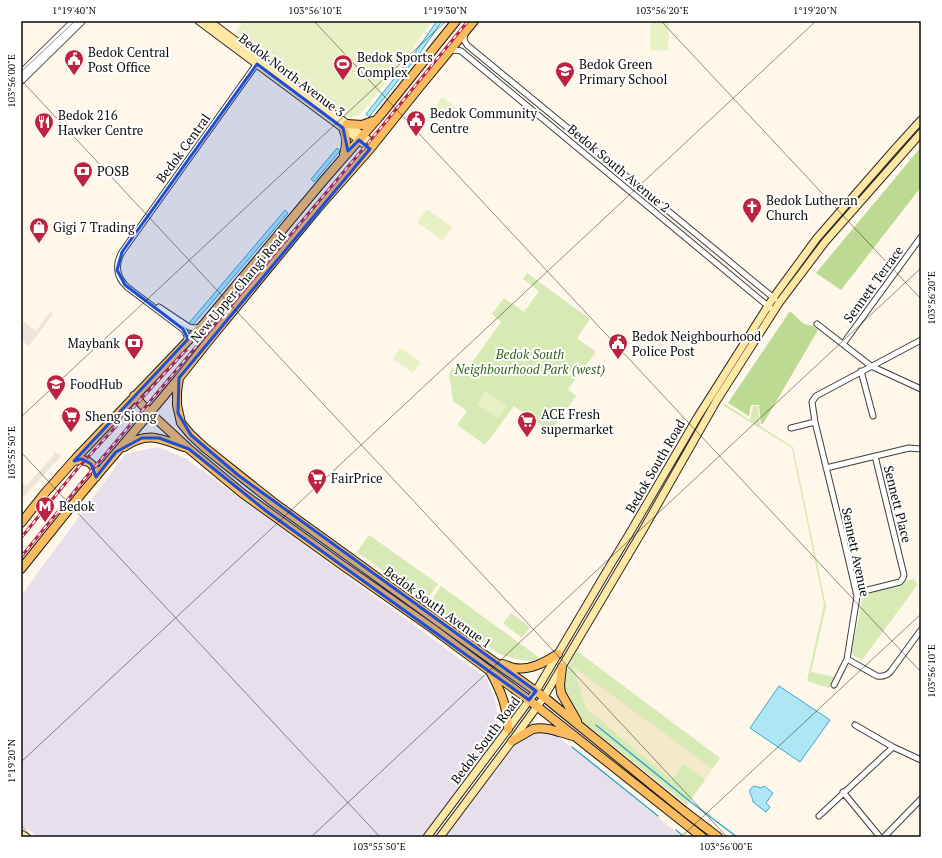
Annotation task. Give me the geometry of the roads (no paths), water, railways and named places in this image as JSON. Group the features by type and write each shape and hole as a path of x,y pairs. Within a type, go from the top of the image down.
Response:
{"main road":[{"name":"Bedok North Avenue 3","path":"199,21 258,61"},
{"name":"Bedok North Avenue 3","path":"209,21 258,61 372,147"},
{"name":"New Upper Changi Road","path":"21,524 44,494 74,461 202,326 376,120 456,21"},
{"name":"New Upper Changi Road","path":"21,569 317,209 372,147 474,21"},
{"path":"344,157 347,140 345,126 362,125 376,120"},
{"name":"Bedok South Road","path":"427,837 508,730 536,690 697,418 768,305 818,238 921,120"},
{"name":"Bedok South Road","path":"440,837 544,697 669,485 717,400 779,303 825,242 921,133"},
{"name":"Bedok South Avenue 1","path":"179,378 177,405 181,423 205,448 273,502 536,690 718,837"},
{"path":"722,378 729,382"},
{"name":"Bedok South Avenue 1","path":"134,396 189,449 266,511 432,628 538,706 702,837"},
{"path":"116,452 142,438 149,437 159,438 189,449"},
{"path":"74,461 82,459 91,464 96,472 96,477"},
{"path":"494,661 514,668 524,668 546,662 558,654"},
{"path":"562,667 560,685 561,693 579,725"},
{"path":"490,671 505,706 508,730"},
{"path":"512,741 536,728 548,729 578,738"},
{"path":"21,834 26,837"}],"street":[{"path":"21,73 74,21"},
{"path":"21,81 82,21"},
{"name":"Bedok South Avenue 2","path":"465,32 464,40 468,45 779,303"},
{"name":"Bedok South Avenue 2","path":"448,52 456,50 461,51 774,311"},
{"name":"Bedok Central","path":"187,341 186,333 183,329 121,281 117,266 119,258 258,61"},
{"name":"Sennett Terrace","path":"843,344 921,237"},
{"name":"Bedok Central","path":"124,250 119,262 119,270 126,284 189,327 196,328 202,326"},
{"path":"817,324 871,366 921,389"},
{"name":"Sennett Avenue","path":"834,685 847,659 856,604 856,593 815,422 812,402 816,396 921,340"},
{"path":"862,371 873,416"},
{"path":"791,428 815,422"},
{"name":"Sennett Place","path":"826,468 909,448 921,449"},
{"name":"Sennett Place","path":"856,593 900,582 904,578 875,456"},
{"path":"847,659 877,676 885,676 891,671 921,630"},
{"path":"855,726 893,747 921,760"},
{"path":"819,816 893,747"},
{"path":"843,792 880,837"},
{"path":"884,837 921,800"}],"water":[{"path":"437,21 442,21 420,53 369,117 366,114 416,51"},
{"path":"337,148 340,151 314,182 311,179"},
{"path":"285,210 288,213 192,326 189,323"},
{"path":"779,686 830,720 800,762 750,728"},
{"path":"754,786 761,788 764,786 773,793 766,803 770,807 766,812 753,802 750,790"}],"waterway":[{"path":"596,725 692,803 737,837"},
{"path":"572,747 658,816"},
{"path":"676,830 684,837"}],"railway":[{"path":"21,557 87,476 379,130 468,21"},
{"path":"21,538 77,469 186,350"}],"place":[{"name":"Bedok Central Post Office","path":"74,76"},
{"name":"Bedok Sports Complex","path":"343,81"},
{"name":"Bedok Green Primary School","path":"565,88"},
{"name":"Bedok Community Centre","path":"416,137"},
{"name":"Bedok 216 Hawker Centre","path":"44,139"},
{"name":"POSB","path":"83,188"},
{"name":"Bedok Lutheran Church","path":"752,224"},
{"name":"Gigi 7 Trading","path":"39,244"},
{"name":"Maybank","path":"134,360"},
{"name":"Bedok Neighbourhood Police Post","path":"618,360"},
{"name":"FoodHub","path":"56,401"},
{"name":"Sheng Siong","path":"71,433"},
{"name":"ACE Fresh supermarket","path":"527,438"},
{"name":"FairPrice","path":"317,495"},
{"name":"Bedok","path":"45,523"}],"park label":[{"name":"Bedok South Neighbourhood Park (west)","path":"530,362"}]}
